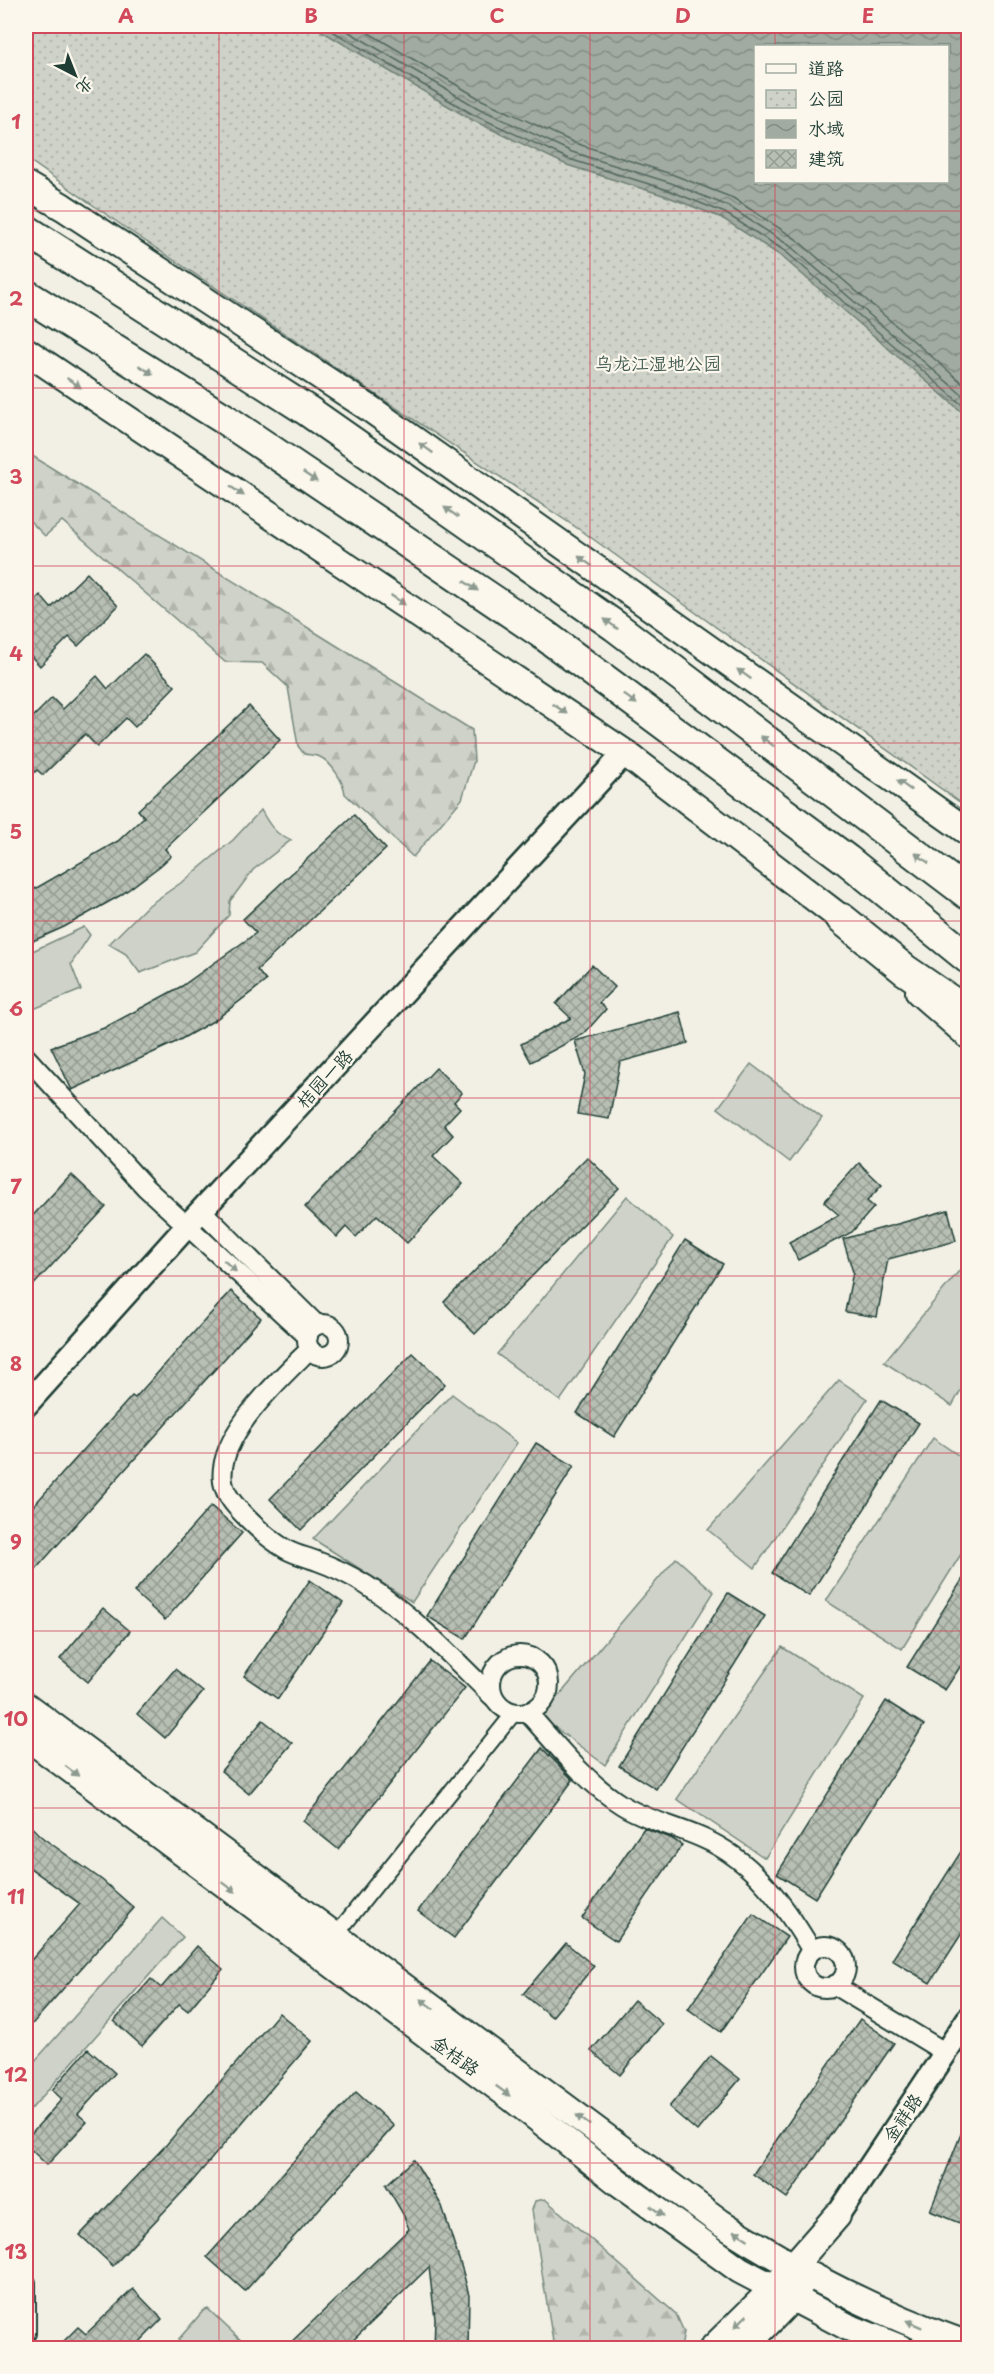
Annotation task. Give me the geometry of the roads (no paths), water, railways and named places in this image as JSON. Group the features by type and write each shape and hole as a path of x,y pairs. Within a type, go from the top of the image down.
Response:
{"highway":[{"path":"26,230 308,411 624,633 969,894"},
{"path":"26,295 223,418 543,634 897,899 969,958"},
{"path":"897,899 969,972"},
{"path":"842,919 905,970 969,1013"}],"main road":[{"path":"26,185 369,408 969,832"},
{"path":"26,351 625,753 842,919 937,1009 969,1035"},
{"path":"26,1706 721,2223 800,2271 928,2330 969,2345"},
{"name":"金桔路","path":"26,1736 512,2098 618,2182 740,2270 848,2327 900,2349"},
{"name":"金祥路","path":"744,2349 837,2216"},
{"name":"金祥路","path":"713,2349 782,2294"}],"street":[{"name":"桔园一路","path":"26,1405 625,753"},
{"path":"26,1058 146,1188 195,1219 312,1337 231,1442 223,1471 223,1484 237,1508 276,1544 347,1574 387,1599 492,1696 497,1704 520,1713 588,1778 622,1805 640,1815 704,1838 750,1868 796,1924 812,1950"},
{"path":"335,1936 520,1713 541,1704 549,1687 545,1668 530,1656 520,1654 502,1660 495,1667 490,1686 492,1696"},
{"path":"834,1985 843,1977 844,1958 840,1952 828,1946 812,1950 805,1959 804,1966 808,1979 819,1986 834,1985 945,2053"},
{"name":"金祥路","path":"837,2216 969,2019"},
{"path":"26,2283 26,2334"}],"water":[{"path":"313,26 968,26 968,417 781,256 722,218 666,196 567,165 472,120"}],"park label":[{"name":"乌龙江湿地公园","path":"658,364"}]}
